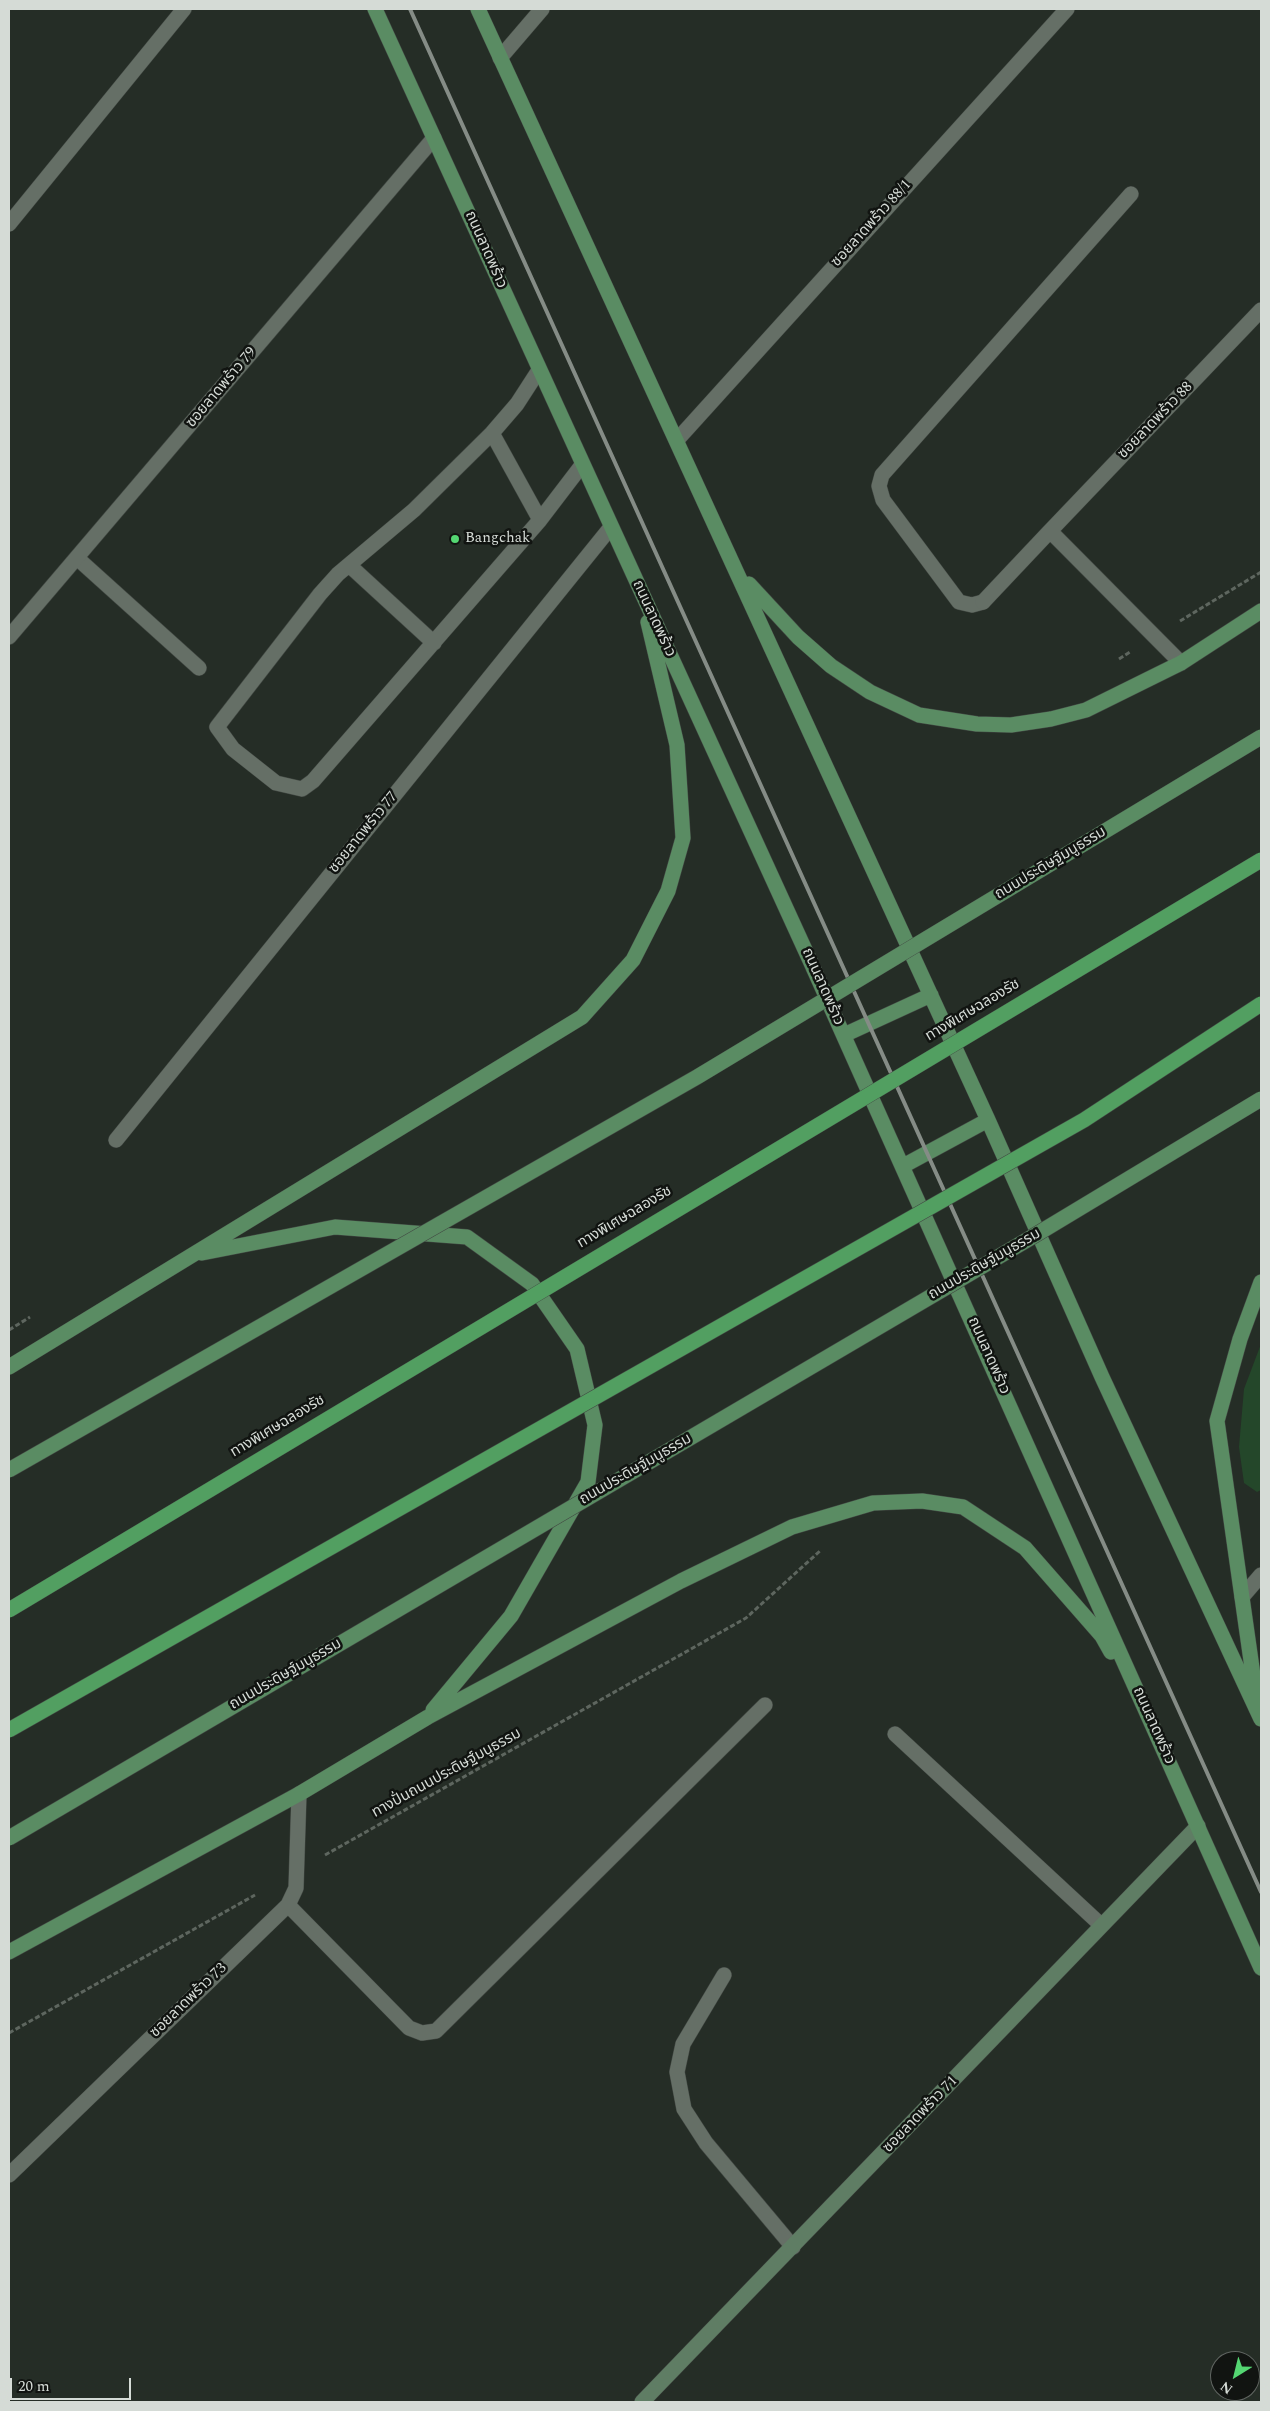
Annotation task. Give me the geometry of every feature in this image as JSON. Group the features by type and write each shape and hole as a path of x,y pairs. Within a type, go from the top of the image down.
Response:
{"highway":[{"name":"ทางพิเศษฉลองรัช","path":"9,1610 1261,860"},
{"path":"9,1730 1075,1125 1261,1004"}],"main road":[{"name":"ถนนลาดพร้าว","path":"375,9 844,1035 1261,1968"},
{"path":"478,9 739,574 1107,1386 1260,1716"},
{"path":"739,574 798,637 831,666 870,692 918,715 977,724 1012,724 1051,719 1086,710 1181,663 1261,611"},
{"path":"9,1367 582,1017 632,960 668,891 683,838 677,745 641,592"},
{"name":"ถนนประดิษฐ์มนูธรรม","path":"9,1470 696,1076 1261,737"},
{"path":"844,1035 931,995"},
{"name":"ถนนประดิษฐ์มนูธรรม","path":"9,1838 1027,1240 1261,1099"},
{"path":"903,1166 988,1120"},
{"path":"191,1255 335,1226 467,1238 532,1284 577,1349 595,1424 588,1482 511,1616 428,1717"},
{"path":"1260,1716 1217,1421 1240,1339 1261,1282"},
{"path":"9,1952 300,1794 428,1717 681,1581 792,1527 873,1503 922,1501 963,1507 1025,1548 1102,1636 1153,1726"}],"street":[{"path":"9,224 184,9"},
{"path":"500,58 542,9"},
{"name":"ซอยลาดพร้าว 88/1","path":"677,440 1066,9"},
{"name":"ซอยลาดพร้าว 79","path":"9,637 434,138"},
{"name":"ซอยลาดพร้าว 88","path":"1131,194 882,475 879,486 883,500 959,602 972,605 983,602 1261,310"},
{"path":"539,370 517,404 492,433 414,510 349,565 320,594 217,727 233,749 276,782 302,789 313,782 540,520 582,465"},
{"path":"492,433 540,520"},
{"name":"ซอยลาดพร้าว 77","path":"116,1140 611,527"},
{"path":"1050,531 1181,663"},
{"path":"76,558 199,668"},
{"path":"349,565 434,643"},
{"path":"1242,1597 1261,1575"},
{"path":"288,1905 409,2028 422,2033 436,2031 764,1705"},
{"path":"895,1734 1101,1925"},
{"name":"ซอยลาดพร้าว 73","path":"9,2175 288,1905 294,1897 297,1871 300,1794"},
{"name":"ซอยลาดพร้าว 71","path":"642,2402 1198,1826"},
{"path":"724,1975 683,2044 676,2072 684,2109 706,2143 793,2247"}],"path":[{"name":"ทางปั่นถนนประดิษฐ์มนูธรรม","path":"9,2033 746,1618 824,1548"}],"green space":[{"path":"1261,1344 1261,1490 1257,1492 1244,1483 1239,1447 1244,1389"}],"railway":[{"path":"410,9 1261,1892"}],"place":[{"name":"Bangchak","path":"455,539"}]}
